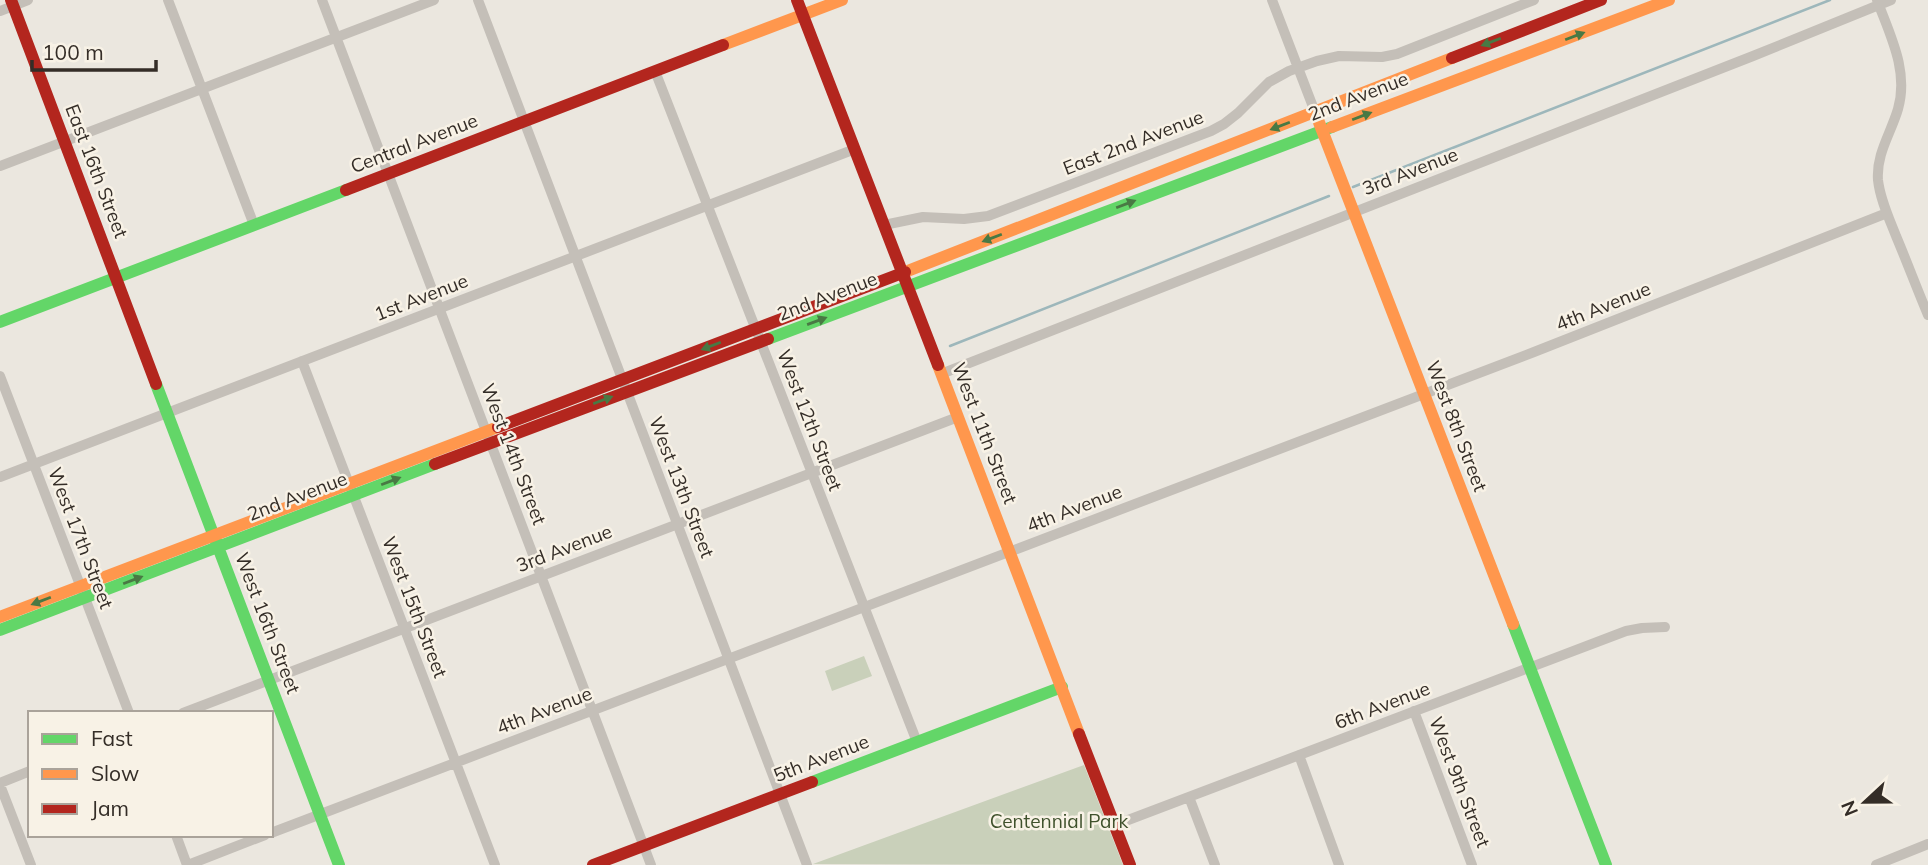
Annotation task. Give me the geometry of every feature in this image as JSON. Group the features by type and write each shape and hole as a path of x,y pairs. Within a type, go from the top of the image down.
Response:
{"main road":[{"name":"West 11th Street","path":"797,0 1130,865"},
{"name":"Central Avenue","path":"0,322 842,0"},
{"name":"2nd Avenue","path":"0,630 83,592 625,385 756,329 1601,0"},
{"name":"2nd Avenue","path":"625,385 761,342 1669,0"},
{"name":"East 16th Street","path":"12,3 117,278"},
{"name":"West 8th Street","path":"1315,112 1606,865"},
{"name":"West 16th Street","path":"117,278 339,865"},
{"name":"2nd Avenue","path":"0,617 83,592"},
{"name":"5th Avenue","path":"593,865 1062,687"}],"street":[{"path":"0,11 12,3 28,0"},
{"path":"168,0 254,225"},
{"name":"West 14th Street","path":"322,0 652,865"},
{"path":"0,166 434,0"},
{"name":"West 13th Street","path":"478,0 807,865"},
{"name":"West 8th Street","path":"1272,0 1315,112"},
{"name":"East 2nd Avenue","path":"884,225 923,218 964,219 988,216 1211,131 1238,113 1269,82 1298,68 1339,56 1382,57 1396,54 1534,0"},
{"name":"3rd Avenue","path":"941,373 1891,0"},
{"path":"1878,3 1899,59 1902,83 1899,108 1887,135 1879,164 1878,181 1887,213 1928,315"},
{"name":"West 12th Street","path":"655,71 917,742"},
{"name":"1st Avenue","path":"0,477 855,149"},
{"name":"4th Avenue","path":"273,832 1534,352 1887,213"},
{"name":"West 15th Street","path":"302,361 495,865"},
{"name":"West 17th Street","path":"0,376 128,711"},
{"name":"3rd Avenue","path":"188,711 958,417"},
{"name":"6th Avenue","path":"1115,825 1626,631 1665,627"},
{"name":"West 9th Street","path":"1414,711 1472,865"},
{"path":"1299,755 1339,865"},
{"path":"28,772 0,784 31,865"},
{"path":"1189,797 1215,865"},
{"path":"177,837 187,865 260,837"},
{"path":"1876,865 1928,844"}],"green space":[{"path":"864,656 872,676 832,691 825,671"},
{"name":"Centennial Park","path":"1084,765 1123,865 813,864"}],"waterway":[{"path":"1353,187 1830,0"},
{"path":"950,346 1329,196"}],"traffic: fast":[{"path":"768,339 1332,127"},
{"path":"0,322 346,190"},
{"path":"156,384 339,865"},
{"path":"0,630 435,464"},
{"path":"1513,624 1606,865"},
{"path":"812,782 1062,687"}],"traffic: slow":[{"path":"723,45 842,0"},
{"path":"1332,127 1669,0"},
{"path":"905,272 1452,58"},
{"path":"1315,112 1513,624"},
{"path":"938,365 1079,734"},
{"path":"0,617 498,427"}],"traffic: jam":[{"path":"11,0 156,384"},
{"path":"797,0 938,365"},
{"path":"1452,58 1601,0"},
{"path":"346,190 723,45"},
{"path":"498,427 905,272"},
{"path":"435,464 768,339"},
{"path":"1079,734 1130,865"},
{"path":"593,865 812,782"}]}
